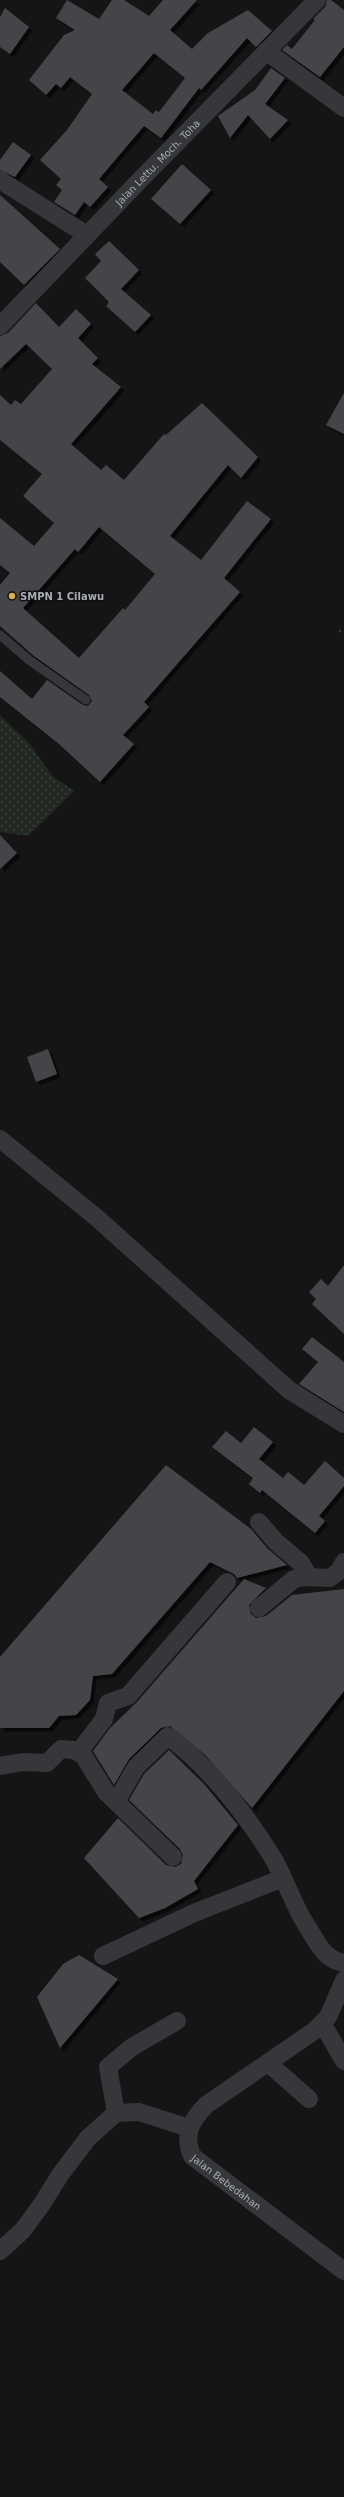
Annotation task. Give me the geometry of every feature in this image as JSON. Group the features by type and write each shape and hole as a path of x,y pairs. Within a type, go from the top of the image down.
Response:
{"street":[{"name":"Jalan Lettu. Moch. Toha","path":"0,326 317,0"},
{"path":"266,51 344,108"},
{"path":"0,180 87,235"},
{"path":"0,1139 97,1218 289,1390 344,1424"},
{"path":"259,1522 276,1542 303,1565 308,1577"},
{"path":"259,1608 294,1579 308,1577 330,1578 339,1570 344,1562"},
{"path":"79,1752 104,1719 108,1703 128,1696 227,1582"},
{"path":"116,1802 136,1767 168,1736 206,1772 233,1804 273,1859 304,1922 327,1956 333,1962 344,1963"},
{"path":"0,1766 23,1762 47,1763 61,1749 79,1752 86,1758 102,1787 173,1857"},
{"path":"103,1956 194,1913 283,1878"},
{"path":"0,2251 23,2230 42,2204 60,2175 88,2138 116,2113 139,2112 189,2128 195,2116 206,2105 314,2031 328,2017 344,1980"},
{"path":"116,2113 108,2067 132,2047 177,2021"},
{"path":"322,2023 344,2061"},
{"path":"268,2063 309,2098"},
{"name":"Jalan Bebedahan","path":"189,2128 187,2144 192,2156 344,2271"}],"lane":[{"path":"0,635 29,660 86,700"}],"path":[{"path":"339,631 344,632"}],"shaded area":[{"path":"0,715 30,744 52,776 74,791 28,836 0,832"}],"building":[{"path":"67,0 99,19 112,0 124,0 149,16 163,0 197,0 170,30 192,49 208,33 248,10 272,31 256,47 247,38 201,90 199,88 161,138 144,126 99,179 108,187 90,207 84,202 75,215 54,202 62,190 56,185 61,179 40,160 67,130 92,94 70,77 61,88 56,84 46,95 29,80 64,35 75,30 56,18","holes":["154,53 185,78 159,112 156,110 153,114 122,90"]},
{"path":"327,0 331,0 344,10 344,47 320,77 282,50 287,45 292,49 315,20 313,19 325,7"},
{"path":"5,8 29,27 10,54 0,47 0,17"},
{"path":"271,68 285,78 265,104 288,120 270,139 248,115 230,138 218,116 255,90"},
{"path":"13,142 31,155 15,177 0,170 0,160"},
{"path":"182,164 211,190 180,224 151,199"},
{"path":"0,195 60,249 24,285 0,262"},
{"path":"109,241 139,270 121,289 151,315 135,332 106,306 109,302 85,278 101,261 95,254"},
{"path":"36,303 59,327 76,309 91,324 78,338 98,358 92,364 121,387 71,444 101,470 106,465 124,480 164,434 166,435 202,403 258,457 241,478 228,465 170,536 201,560 247,501 271,519 224,578 240,592 144,702 149,707 123,735 134,744 100,782 59,744 0,697 0,671 32,699 47,680 83,705 88,706 92,701 89,695 34,656 0,626 0,585 10,573 0,565 0,518 34,546 54,523 23,496 42,474 0,440 0,395 11,405 15,400 21,404 52,369 26,344 0,369 0,336 8,333","holes":["99,527 155,574 125,610 123,608 79,658 23,608 75,549 78,552"]},
{"path":"344,393 344,434 326,425"},
{"path":"0,835 17,853 0,869"},
{"path":"48,1049 57,1074 36,1082 27,1057"},
{"path":"344,1265 344,1334 312,1304 316,1299 309,1292 321,1279 328,1286"},
{"path":"312,1337 344,1362 344,1412 299,1384 318,1362 302,1349"},
{"path":"254,1427 273,1442 259,1459 283,1478 288,1472 304,1485 325,1461 344,1478 344,1486 319,1516 325,1521 315,1533 262,1490 260,1493 249,1484 253,1478 212,1447 226,1431 241,1443"},
{"path":"166,1465 251,1529 268,1549 287,1565 237,1578 234,1574 210,1562 112,1674 93,1676 90,1700 76,1715 59,1716 49,1728 0,1728 0,1657"},
{"path":"244,1579 266,1588 249,1605 251,1614 256,1618 266,1616 292,1595 344,1589 344,1691 252,1808 205,1755 170,1726 161,1728 129,1759 114,1785 93,1751 110,1728 136,1703"},
{"path":"169,1750 204,1784 238,1825 194,1881 198,1889 165,1908 139,1918 84,1858 118,1818 166,1865 175,1867 181,1864 183,1855 180,1849 129,1800 144,1774"},
{"path":"79,1955 118,1979 60,2048 37,1997 63,1964"}],"place":[{"name":"SMPN 1 Cilawu","path":"12,596"}]}
